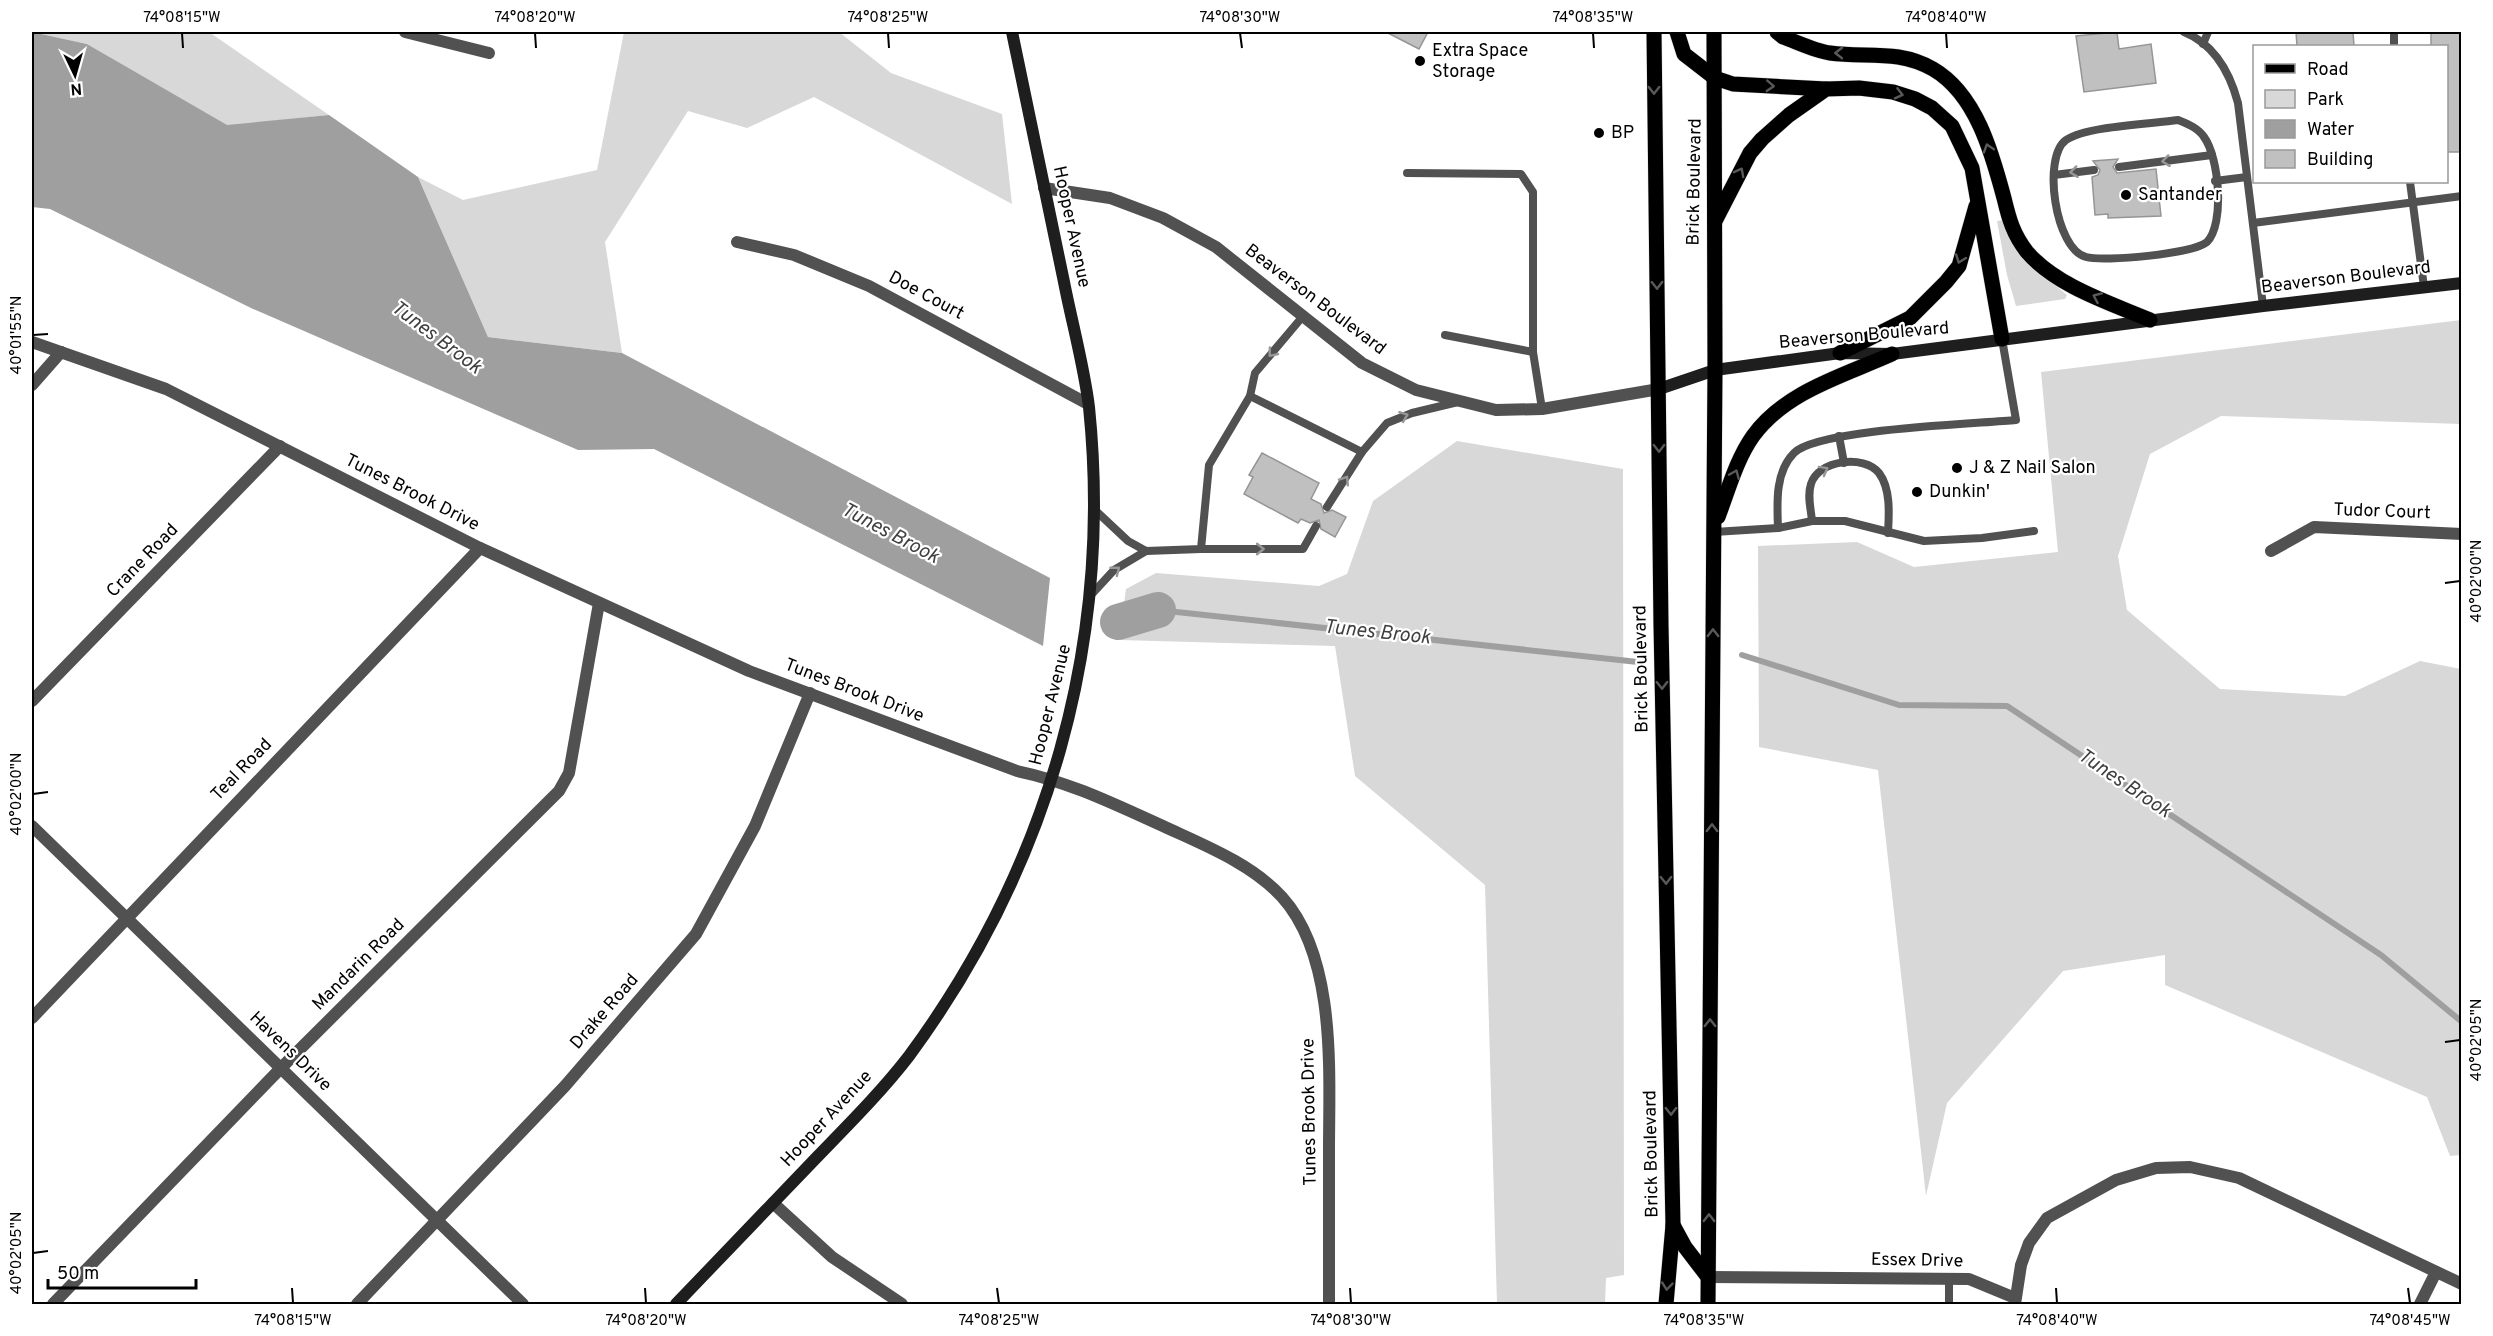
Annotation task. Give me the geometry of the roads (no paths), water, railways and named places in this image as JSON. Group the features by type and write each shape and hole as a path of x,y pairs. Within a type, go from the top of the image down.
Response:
{"main road":[{"name":"Hooper Avenue","path":"676,1305 908,1058 951,993 993,921 1029,843 1065,738 1078,681 1091,595 1095,510 1088,404 1012,32"},
{"name":"Brick Boulevard","path":"1654,32 1661,625 1673,1225 1666,1305"},
{"path":"1677,32 1684,54 1715,78 1733,84 1826,89 1858,88 1893,92 1915,99 1932,108 1952,126 1971,168 2002,339"},
{"name":"Brick Boulevard","path":"1708,1305 1715,370 1714,32"},
{"path":"1777,32 1783,37 1829,53 1866,53 1904,57 1933,69 1960,93 1980,124 2004,197 2010,226 2028,253 2049,270 2082,291 2150,320"},
{"path":"1713,224 1750,153 1789,115 1826,89"},
{"path":"1840,353 1910,318 1946,282 1959,266 1977,203"},
{"name":"Beaverson Boulevard","path":"1659,389 1715,370 1840,353 1892,354 2150,320 2462,283"},
{"path":"1714,530 1734,472 1753,437 1775,413 1800,394 1892,354"},
{"path":"1673,1225 1685,1247 1708,1276"}],"street":[{"path":"405,32 489,53"},
{"name":"Beaverson Boulevard","path":"1044,188 1110,198 1163,218 1216,246 1362,363 1416,390 1496,410 1542,409 1659,389"},
{"name":"Doe Court","path":"736,242 794,255 869,286 1088,404"},
{"name":"Tunes Brook Drive","path":"32,342 166,388 480,548 749,671 1017,771 1051,779 1085,791 1207,847 1251,872 1281,896 1302,924 1315,957 1329,1043 1329,1305"},
{"path":"32,385 61,352"},
{"name":"Crane Road","path":"32,701 280,446"},
{"name":"Tudor Court","path":"2271,551 2314,527 2462,534"},
{"name":"Teal Road","path":"32,1018 480,548"},
{"name":"Mandarin Road","path":"53,1305 281,1068 559,791 569,773 599,603"},
{"name":"Drake Road","path":"357,1305 565,1086 696,934 755,826 810,693"},
{"name":"Havens Drive","path":"32,826 523,1305"},
{"name":"Essex Drive","path":"1708,1276 1969,1279 2015,1301 2021,1265 2030,1243 2047,1218 2116,1180 2156,1168 2190,1167 2239,1178 2462,1284"},
{"path":"773,1203 832,1257 902,1305"},
{"path":"2420,1305 2436,1272"}],"lane":[{"path":"2184,32 2216,55 2233,85 2263,306"},
{"path":"2203,44 2208,32"},
{"path":"2178,120 2192,125 2205,138 2212,155 2219,209 2217,229 2206,243 2189,249 2102,260 2082,256 2068,245 2061,228 2054,175 2054,157 2064,142 2079,133 2178,120"},
{"path":"2119,167 2212,155"},
{"path":"2054,175 2094,170"},
{"path":"1407,173 1521,174 1533,192 1533,352 1542,409"},
{"path":"2215,181 2247,177"},
{"path":"2410,183 2424,287"},
{"path":"2253,223 2462,196"},
{"path":"1201,549 1209,465 1250,396 1255,373 1304,315"},
{"path":"1445,335 1533,352"},
{"path":"1778,528 1778,485 1784,468 1795,452 1820,440 1839,436 2016,420 2002,339"},
{"path":"1250,396 1362,452"},
{"path":"1327,507 1362,452 1387,423 1412,413 1458,402"},
{"path":"1839,436 1844,463"},
{"path":"1812,521 1809,496 1811,482 1817,472 1844,463 1857,462 1870,465 1879,474 1887,499 1888,533"},
{"path":"1095,510 1128,541 1146,551"},
{"path":"1714,530 1778,528 1812,521 1845,521 1924,541 1954,541 2034,531"},
{"path":"1091,595 1114,570 1146,551 1303,549 1316,526"},
{"path":"1949,1279 1949,1305"}],"water":[{"path":"32,32 87,44 227,125 329,115 418,177 488,337 622,353 1050,578 1043,646 654,449 578,450 251,308 50,209 32,207"}],"waterway":[{"name":"Tunes Brook","path":"1158,610 1638,662"},
{"name":"Tunes Brook","path":"1118,622 1158,610"},
{"name":"Tunes Brook","path":"1742,655 1899,705 2007,706 2381,955 2462,1022"}],"place":[{"name":"Extra Space Storage","path":"1420,61"},
{"name":"BP","path":"1599,133"},
{"name":"Santander","path":"2126,195"},
{"name":"J & Z Nail Salon","path":"1957,468"},
{"name":"Dunkin'","path":"1917,492"}]}
